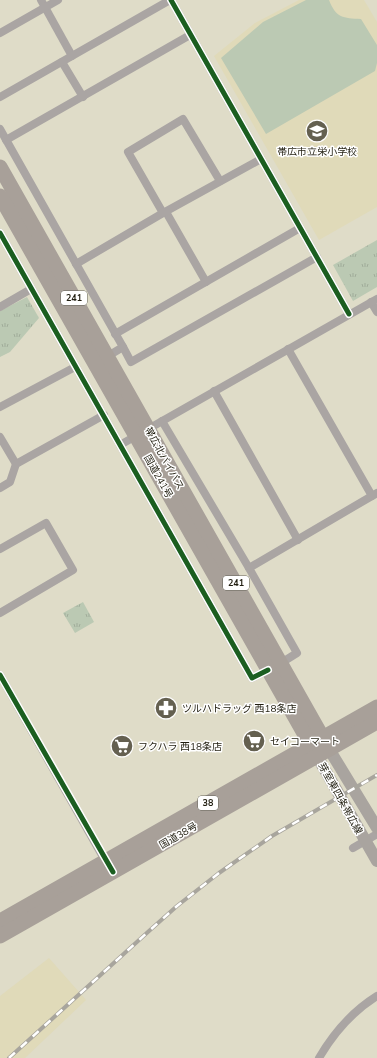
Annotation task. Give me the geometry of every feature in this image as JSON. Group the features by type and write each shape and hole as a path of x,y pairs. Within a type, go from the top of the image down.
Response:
{"highway":[{"name":"帯広北バイパス","path":"0,167 108,356 143,432"},
{"name":"国道241号","path":"0,196 143,432 320,747"},
{"name":"国道38号","path":"2,925 109,867 320,747 377,707"},
{"name":"国道38号","path":"320,747 377,722"}],"main road":[{"name":"芽室東四条帯広線","path":"320,747 377,828"},
{"name":"芽室東四条帯広線","path":"320,747 365,841 377,861"}],"street":[{"path":"0,34 43,4 58,0"},
{"path":"0,98 170,0 349,314"},
{"path":"43,4 72,56"},
{"path":"6,140 190,35"},
{"path":"62,62 83,97"},
{"path":"206,282 128,152 183,119 220,181"},
{"path":"0,129 131,362 317,256"},
{"path":"76,264 164,212 261,159"},
{"path":"115,334 300,228"},
{"path":"0,233 252,678 297,653 162,420"},
{"path":"0,306 31,289"},
{"path":"120,445 374,300 377,312"},
{"path":"108,356 123,347"},
{"path":"249,568 374,495 288,349"},
{"path":"0,407 75,367"},
{"path":"214,391 298,540"},
{"path":"0,488 10,482 16,464 104,415"},
{"path":"0,437 16,464"},
{"path":"0,549 46,523 73,570 0,613"},
{"path":"0,675 109,867"},
{"path":"354,848 377,834"},
{"path":"319,1058 347,1020 377,996"}],"shaded area":[{"name":"帯広市立栄小学校","path":"299,0 364,0 377,22 377,207 319,240 214,56 255,23"},
{"path":"49,958 86,1000 25,1058 0,1058 0,996"}],"green space":[{"path":"306,0 329,0 337,14 349,18 361,19 377,45 377,63 375,71 266,134 221,58 263,22"},
{"path":"377,240 377,287 353,301 333,265"},
{"path":"27,297 39,318 10,352 0,357 0,311"},
{"path":"83,602 94,622 75,633 63,613"}],"railway":[{"path":"9,1058 177,906 219,873 272,836 377,775"}],"cycle path":[{"path":"171,0 349,314"},
{"path":"0,233 252,678 268,670"},
{"path":"0,675 113,872"}],"place":[{"name":"帯広市立栄小学校","path":"317,131"},
{"name":"ツルハドラッグ 西18条店","path":"166,708"},
{"name":"セイコーマート","path":"254,741"},
{"name":"フクハラ 西18条店","path":"122,746"}]}
